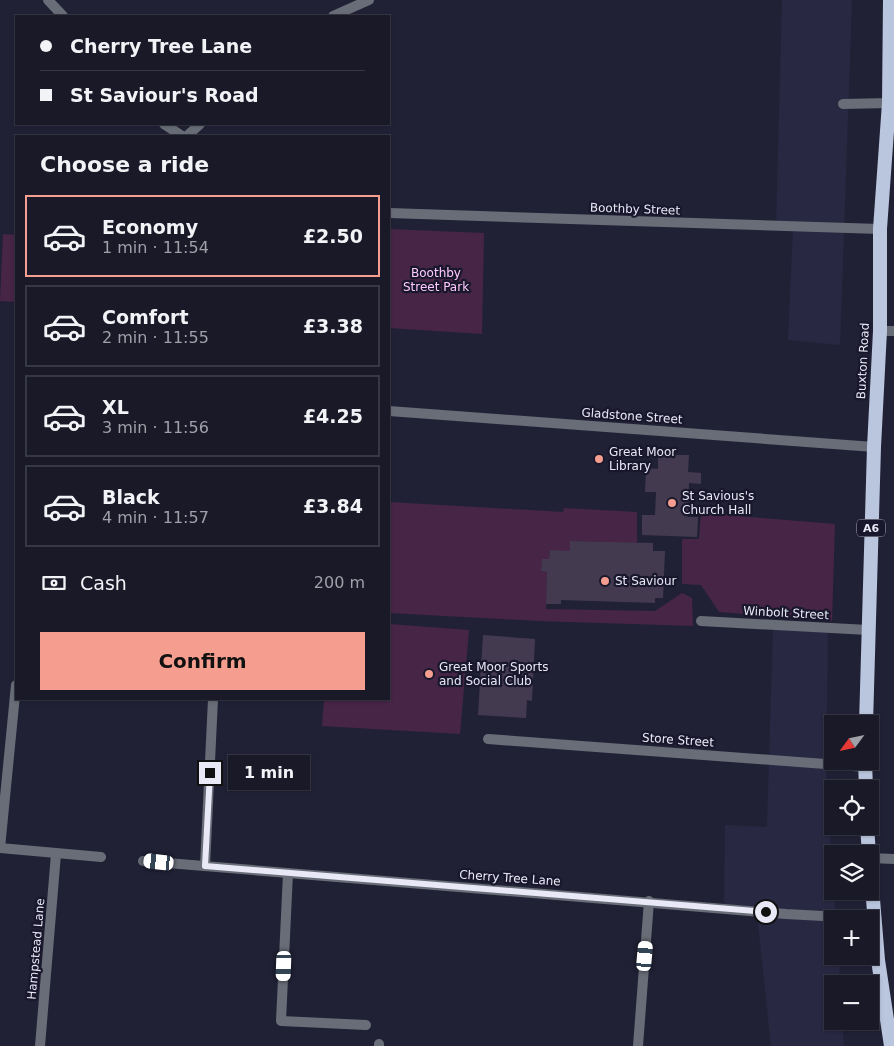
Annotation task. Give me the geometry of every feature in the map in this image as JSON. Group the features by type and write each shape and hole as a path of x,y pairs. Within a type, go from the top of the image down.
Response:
{"highway":[{"name":"Buxton Road","path":"866,715 874,447 887,331 880,229 890,108 890,0"},
{"path":"879,955 890,1046"}],"street":[{"path":"48,0 62,15"},
{"path":"335,15 369,0"},
{"path":"843,104 890,108"},
{"path":"166,125 180,135"},
{"path":"187,135 199,125"},
{"name":"Boothby Street","path":"390,213 880,229"},
{"name":"Gladstone Street","path":"390,411 874,447"},
{"name":"Winbolt Street","path":"701,621 868,630"},
{"path":"15,695 0,848 101,857"},
{"path":"205,866 213,700"},
{"name":"Store Street","path":"488,739 824,761"},
{"name":"Hampstead Lane","path":"40,1046 56,854"},
{"path":"879,858 894,859"},
{"name":"Cherry Tree Lane","path":"143,860 824,916"},
{"path":"288,873 281,1021 366,1024"},
{"path":"638,1046 650,901"}],"shaded area":[{"path":"782,0 852,0 840,345 788,340 793,230 776,230"},
{"path":"773,629 828,631 827,715 824,715 824,770 826,770 826,780 824,780 824,835 830,835 831,845 824,845 824,900 835,900 835,910 824,910 824,965 839,965 840,975 824,975 824,1030 843,1030 844,1046 771,1046 757,914 724,912 725,825 767,827"}],"green space":[{"name":"Boothby Street Park","path":"390,229 484,233 482,334 390,328"},
{"path":"3,234 15,235 15,302 0,301"},
{"path":"390,502 563,512 564,508 637,512 637,543 570,541 570,551 550,551 549,559 542,560 541,571 547,572 546,609 655,611 682,593 692,598 693,626 539,621 390,613"},
{"path":"701,513 835,524 832,621 719,612 701,585 682,584 682,539 699,539"},
{"path":"390,624 469,630 460,734 322,726 324,700 390,700"}],"building":[{"name":"St Savious's Church Hall","path":"658,455 689,455 688,472 701,473 701,484 689,483 688,517 698,517 697,537 642,535 642,515 655,515 656,492 645,492 646,468 658,469"},
{"name":"St Saviour","path":"570,541 653,543 653,551 665,551 663,598 655,598 655,603 561,600 561,604 546,604 547,572 541,571 542,559 549,559 550,550 570,551"},
{"path":"483,635 535,639 532,701 527,700 526,718 478,715"}],"place":[{"name":"Great Moor Library","path":"599,459"},
{"name":"St Savious's Church Hall","path":"672,503"},
{"name":"St Saviour","path":"605,581"},
{"name":"Great Moor Sports and Social Club","path":"429,674"}],"route":[{"path":"210,773 205,866 766,912"}]}
